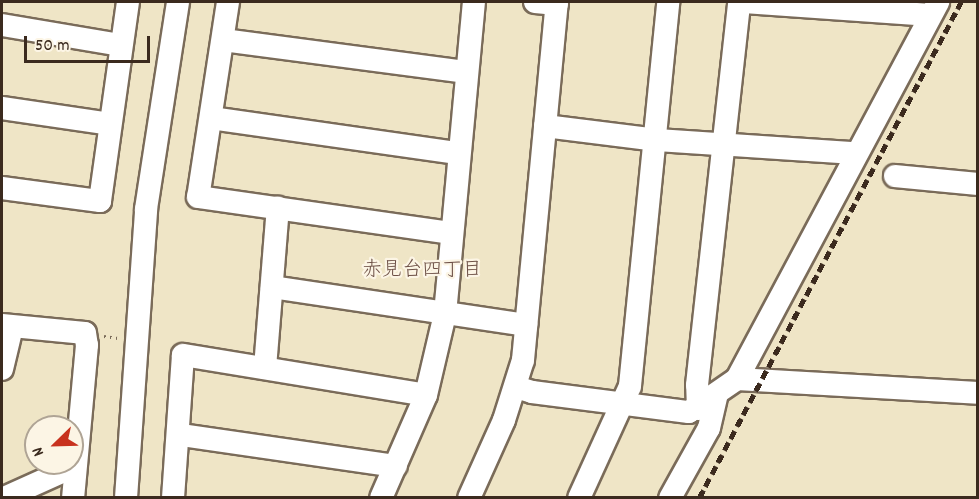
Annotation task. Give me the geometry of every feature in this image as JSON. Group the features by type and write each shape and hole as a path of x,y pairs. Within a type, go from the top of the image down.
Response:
{"street":[{"path":"2,188 100,201 120,45 128,2"},
{"path":"126,498 146,209 178,2"},
{"path":"228,2 198,197 452,233"},
{"path":"381,498 426,395 445,314 458,153 474,2"},
{"path":"469,498 516,387 526,325 545,126 550,2"},
{"path":"579,498 624,405 632,376 657,141 668,2"},
{"path":"670,498 709,428 707,403 697,385 739,2"},
{"path":"516,387 624,405 689,412 707,403 737,379 934,8 744,2"},
{"path":"2,26 120,45"},
{"path":"223,39 466,72"},
{"path":"2,108 110,124"},
{"path":"211,118 458,153"},
{"path":"545,126 657,141 855,153"},
{"path":"895,176 978,184"},
{"path":"265,368 278,208"},
{"path":"272,287 526,325"},
{"path":"2,369 7,326 85,333 87,345 80,415"},
{"path":"173,498 181,435 183,355 426,395"},
{"path":"737,379 978,393"},
{"path":"181,435 396,466"},
{"path":"4,498 55,475"},
{"path":"73,498 74,475"}],"path":[{"path":"85,333 137,340"}],"railway":[{"path":"699,498 961,2"}],"district":[{"name":"赤見台四丁目","path":"422,271"}]}
